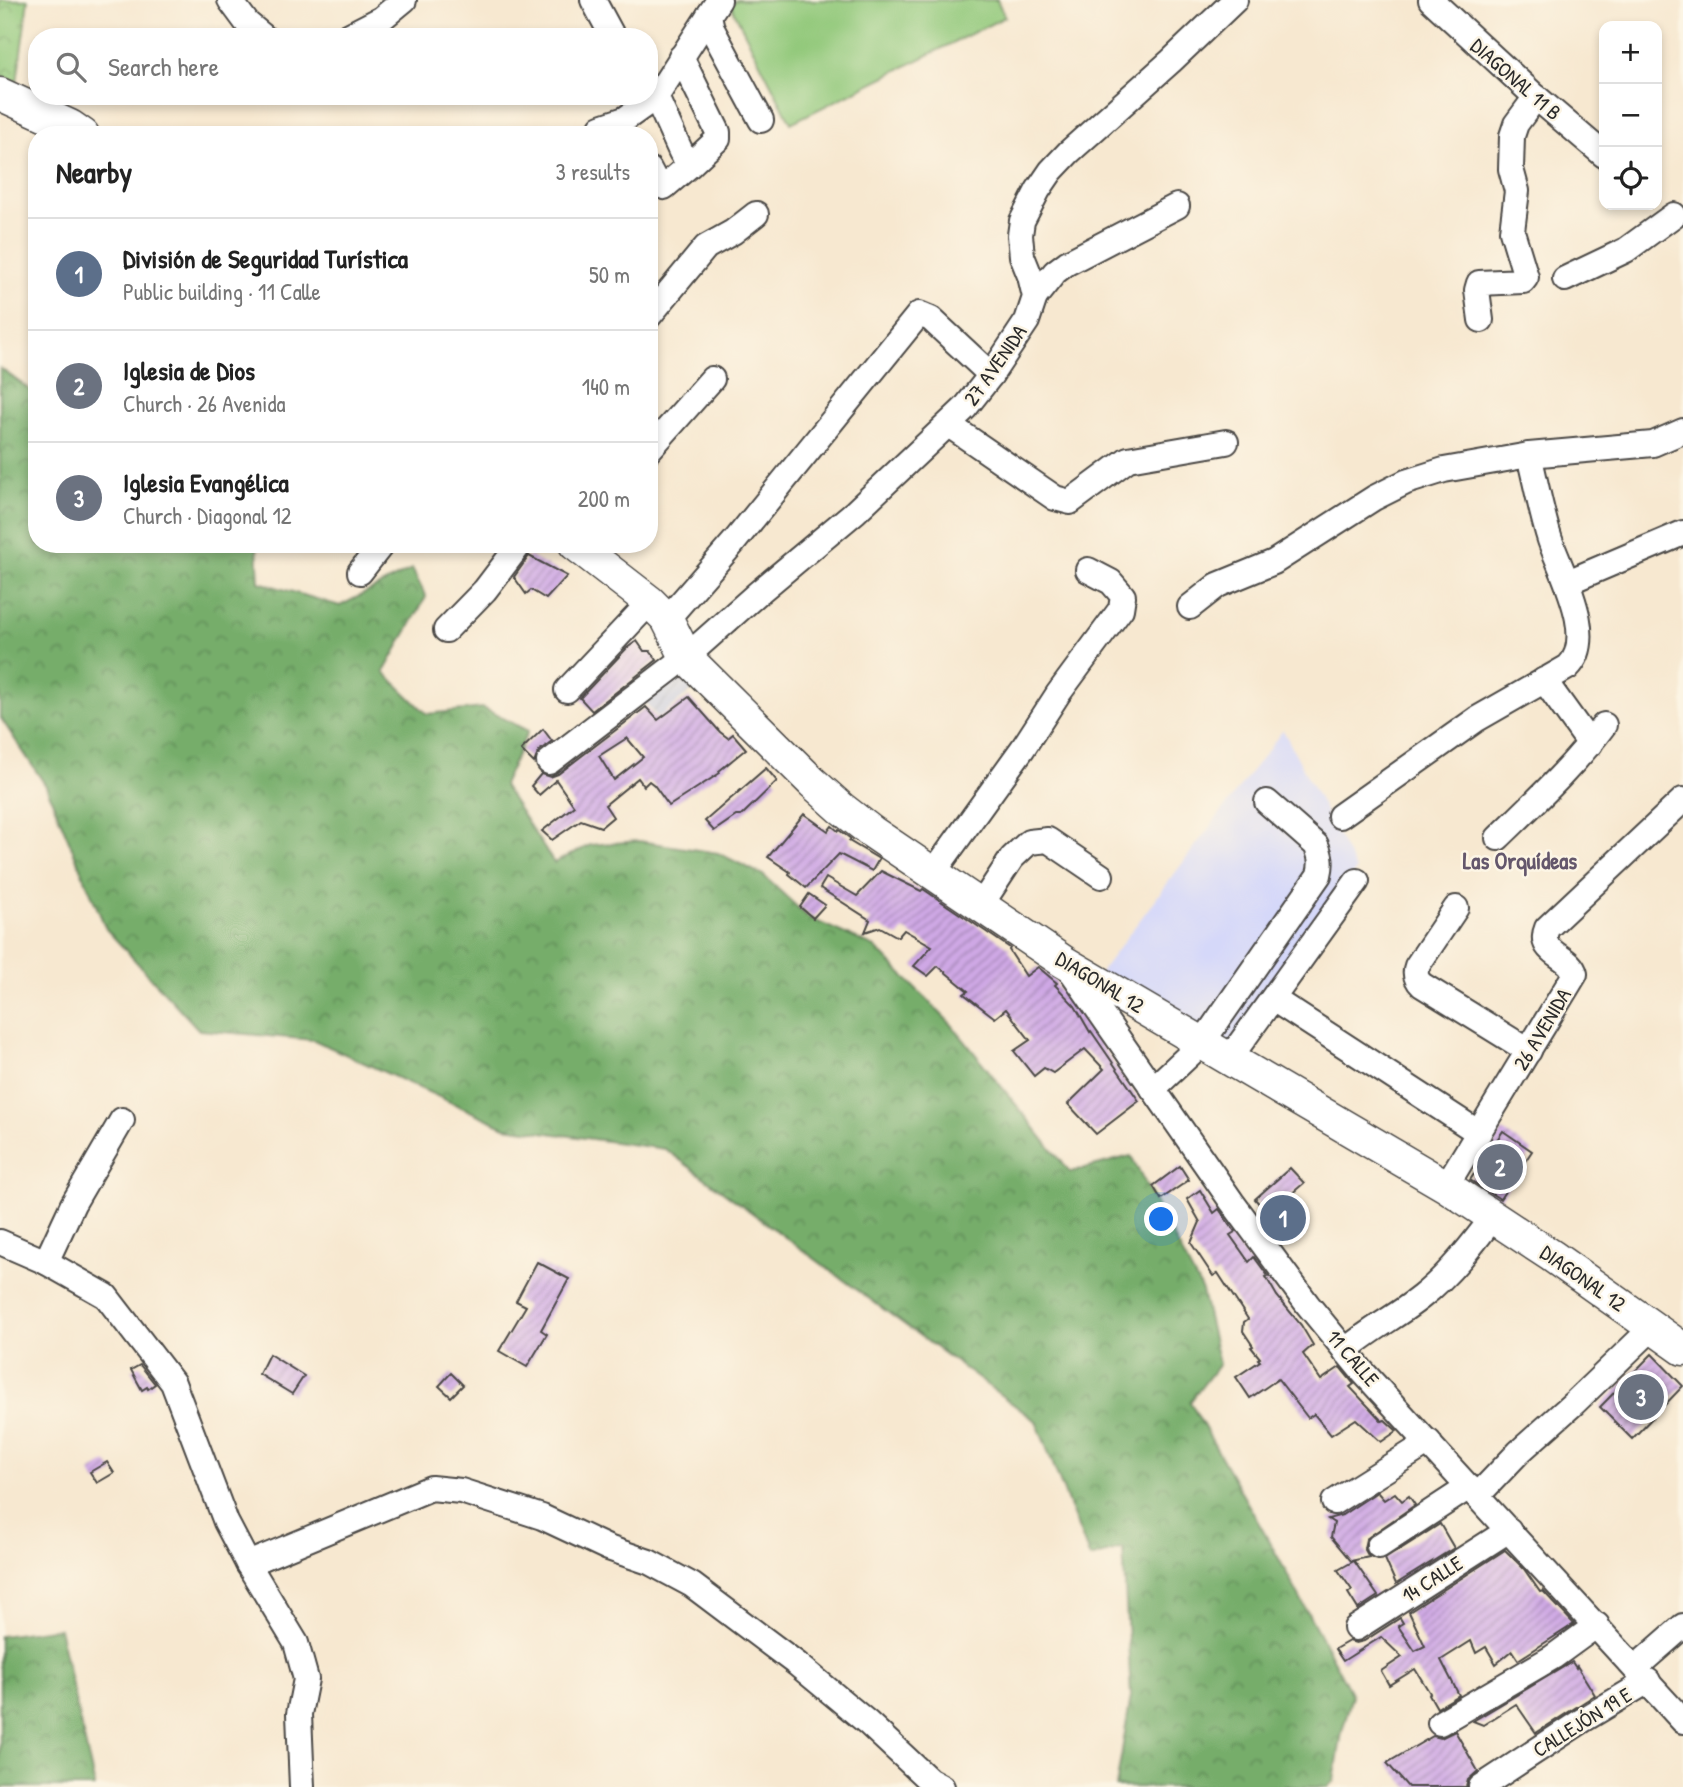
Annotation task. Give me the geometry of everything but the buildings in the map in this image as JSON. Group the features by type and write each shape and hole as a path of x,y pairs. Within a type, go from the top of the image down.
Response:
{"main road":[{"path":"0,94 71,126"},
{"name":"DIAGONAL 12","path":"586,553 658,611 687,657 841,808 872,832 1064,962 1494,1216 1683,1349"}],"street":[{"path":"230,0 253,28"},
{"path":"364,28 381,19 404,0"},
{"path":"593,0 608,28"},
{"path":"1035,297 1022,256 1020,235 1022,222 1038,190 1069,152 1235,0"},
{"name":"DIAGONAL 11 B","path":"1431,0 1599,151"},
{"path":"658,94 714,7"},
{"path":"714,7 712,29 761,120"},
{"path":"658,184 664,187 718,139 718,132 681,57"},
{"path":"1481,320 1477,290 1479,283 1523,281 1527,277 1512,231 1517,191 1511,170 1512,136 1516,124 1536,97"},
{"path":"658,101 681,152 690,165"},
{"path":"630,126 649,105"},
{"name":"27 AVENIDA","path":"550,762 687,657 855,512 949,425 991,374 1027,321 1035,297 1055,272 1177,206"},
{"path":"1564,279 1626,250 1671,212"},
{"path":"658,305 706,247 733,232 756,214"},
{"path":"567,690 734,542 919,314 931,320 991,374"},
{"path":"658,440 712,379"},
{"path":"949,425 1055,498 1070,502 1128,459 1226,442"},
{"path":"1190,607 1218,585 1274,562 1374,498 1406,482 1444,470 1529,455 1640,446 1664,441 1683,431"},
{"path":"1340,816 1438,745 1568,667 1578,655 1578,628 1568,582 1550,541 1529,455"},
{"path":"1568,582 1683,533"},
{"path":"360,572 375,553"},
{"path":"446,630 485,590 513,553"},
{"path":"933,873 1121,609 1123,596 1111,582 1088,570"},
{"path":"1498,838 1554,784 1597,734 1544,680"},
{"name":"26 AVENIDA","path":"1446,1186 1575,974 1573,968 1550,950 1545,937 1547,928 1683,800"},
{"path":"1153,1089 1202,1043 1319,875 1321,854 1316,845 1267,802"},
{"path":"981,905 1012,858 1029,842 1048,840 1101,876"},
{"path":"1229,1059 1357,881"},
{"path":"1456,908 1417,966 1417,979 1430,990 1529,1051"},
{"name":"11 CALLE","path":"1064,962 1274,1262 1345,1351 1683,1720"},
{"path":"1273,999 1479,1133"},
{"path":"46,1262 73,1204 122,1120"},
{"path":"1345,1351 1434,1286 1494,1216"},
{"path":"0,1242 46,1262 106,1296 173,1383 226,1522 296,1643 306,1679 299,1714 302,1787"},
{"path":"1379,1546 1474,1491 1574,1403 1652,1328"},
{"path":"1334,1502 1429,1442"},
{"path":"248,1564 431,1488 461,1491 542,1517 608,1548 649,1562 692,1585 797,1664 868,1723 929,1780 942,1787"},
{"name":"14 CALLE","path":"1356,1628 1509,1531"},
{"path":"1440,1723 1553,1657 1597,1625"},
{"name":"CALLEJÓN 19 E","path":"1481,1787 1583,1720 1642,1674 1683,1626"}],"shaded area":[{"path":"686,668 701,684 658,718 644,701"},
{"path":"1283,730 1356,870 1231,1047 1099,974"}],"green space":[{"path":"0,0 28,0 17,82 0,75"},
{"path":"737,0 997,0 1005,17 791,123 730,4"},
{"path":"0,368 28,388 28,553 257,553 259,582 340,606 412,569 426,597 384,672 427,714 483,708 528,731 503,785 554,863 590,845 639,841 718,853 763,875 809,918 875,947 952,1025 1070,1172 1131,1156 1202,1291 1219,1364 1190,1402 1352,1695 1342,1732 1334,1781 1326,1787 1116,1787 1131,1696 1123,1548 1090,1558 1036,1421 665,1149 505,1127 314,1040 199,1030 106,929 46,786 0,717"},
{"path":"59,1628 95,1787 0,1787 0,1636"}],"place":[{"name":"Iglesia de Dios","path":"1500,1167"},
{"name":"División de Seguridad Turística","path":"1283,1218"},
{"name":"Iglesia Evangélica","path":"1641,1397"}],"district":[{"name":"Las Orquídeas","path":"1520,860"}]}
